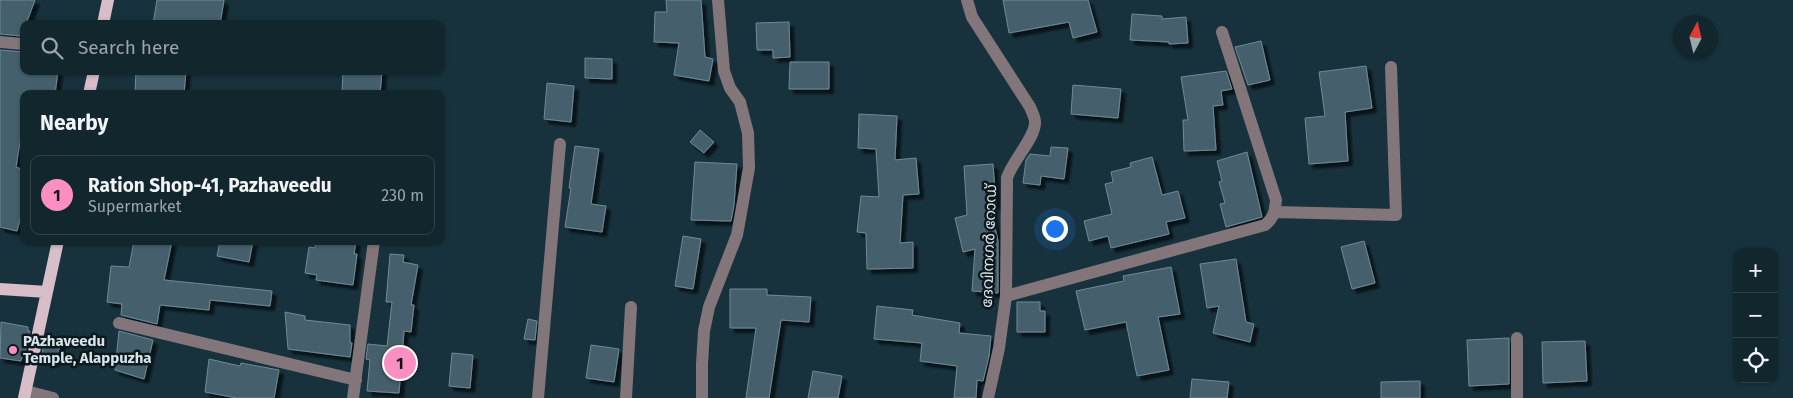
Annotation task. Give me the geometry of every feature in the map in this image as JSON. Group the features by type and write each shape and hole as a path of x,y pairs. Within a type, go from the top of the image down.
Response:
{"main road":[{"path":"105,20 108,0"},
{"path":"90,90 93,75"},
{"path":"25,395 57,245"},
{"path":"0,289 48,292"}],"street":[{"path":"702,398 704,331 709,307 736,235 748,168 748,133 740,102 730,88 724,71 718,0"},
{"name":"ദേവിനഗർ റോഡ്","path":"967,0 972,17 1030,107 1036,123 1032,133 1010,168 1007,178 1006,296 999,348 988,398"},
{"path":"1006,296 1265,225 1271,220 1275,212 1276,200 1222,32"},
{"path":"0,42 20,44"},
{"path":"1275,212 1396,215 1391,66"},
{"path":"538,398 560,144"},
{"path":"353,398 373,245"},
{"path":"626,398 631,308"},
{"path":"119,323 356,380"},
{"path":"1517,338 1517,398"},
{"path":"25,395 52,398"}],"building":[{"path":"0,0 35,0 28,20 20,20 20,36 0,34"},
{"path":"157,0 224,0 221,20 154,20"},
{"path":"666,0 701,0 705,57 713,59 709,81 674,75 679,43 654,42 655,12 667,12"},
{"path":"1003,0 1088,0 1097,32 1073,38 1069,22 1009,33"},
{"path":"1132,14 1162,16 1162,19 1186,17 1188,43 1169,44 1169,42 1130,40"},
{"path":"789,22 790,57 773,58 773,50 757,50 756,23"},
{"path":"1261,41 1270,80 1248,85 1235,47"},
{"path":"0,50 20,52 20,75 57,75 56,90 20,90 20,142 16,167 20,168 20,219 17,231 0,227"},
{"path":"585,58 612,59 612,79 585,78"},
{"path":"790,62 829,62 829,89 789,89"},
{"path":"1366,66 1372,108 1345,112 1348,161 1309,164 1305,118 1325,116 1319,72"},
{"path":"1226,71 1232,89 1221,91 1223,105 1213,106 1216,150 1184,151 1183,120 1188,120 1181,77"},
{"path":"136,75 186,75 184,90 135,90"},
{"path":"343,75 382,75 380,90 342,90"},
{"path":"547,83 574,86 571,122 544,119"},
{"path":"1073,85 1121,89 1118,118 1071,114"},
{"path":"859,114 897,116 895,160 916,158 919,194 903,195 900,243 913,242 913,268 867,269 866,233 857,232 861,196 879,197 876,149 858,148"},
{"path":"700,130 714,142 704,153 690,142"},
{"path":"575,146 599,149 591,204 606,206 602,232 565,227"},
{"path":"1051,147 1068,148 1064,179 1041,176 1040,185 1023,183 1026,160 1030,154 1050,156"},
{"path":"1247,152 1262,217 1226,227 1220,204 1225,203 1219,182 1222,181 1217,161"},
{"path":"1152,157 1162,195 1178,191 1185,218 1166,222 1169,234 1111,248 1108,236 1089,241 1084,221 1112,214 1105,184 1113,182 1111,172 1131,167 1130,163"},
{"path":"695,162 737,164 731,221 691,220"},
{"path":"993,164 996,205 990,205 998,241 998,293 972,291 975,249 963,252 955,218 967,215 964,166"},
{"path":"683,236 701,239 693,289 675,286"},
{"path":"1364,241 1375,283 1352,289 1341,247"},
{"path":"133,245 171,245 164,280 272,291 270,306 210,300 209,310 160,305 157,324 121,315 122,304 107,302 111,266 129,267"},
{"path":"219,245 252,245 249,262 217,256"},
{"path":"315,245 355,245 354,254 357,254 353,285 316,280 317,275 305,273 309,247 315,248"},
{"path":"390,254 404,255 403,262 418,265 411,305 414,305 411,332 404,331 399,393 367,391 370,360 366,359 368,344 387,346 392,302 386,302"},
{"path":"1236,259 1246,322 1254,324 1250,342 1213,333 1219,306 1207,308 1200,264"},
{"path":"1171,267 1180,314 1158,317 1169,370 1137,376 1126,322 1085,330 1076,291 1124,281 1123,276"},
{"path":"730,289 767,289 767,295 811,297 809,322 781,320 769,398 746,398 756,328 730,328"},
{"path":"1017,302 1040,302 1040,311 1045,311 1045,332 1017,332"},
{"path":"877,306 913,310 912,315 960,323 959,333 991,336 989,356 983,381 977,380 976,398 954,398 957,366 920,361 922,343 874,339"},
{"path":"285,312 305,316 305,320 350,325 350,343 352,343 350,357 288,349"},
{"path":"528,319 537,321 535,340 524,339"},
{"path":"1,322 28,327 28,331 30,331 25,353 23,353 21,361 0,358"},
{"path":"119,331 153,340 144,379 115,370"},
{"path":"46,335 62,340 55,362 41,358"},
{"path":"1509,338 1509,384 1469,386 1467,340"},
{"path":"1585,341 1587,381 1543,383 1542,342"},
{"path":"591,345 619,349 614,382 586,378"},
{"path":"452,353 473,355 470,388 449,386"},
{"path":"209,359 240,366 241,363 279,370 274,398 237,398 205,392"},
{"path":"813,371 842,376 838,398 808,398"},
{"path":"1192,379 1229,382 1227,398 1190,398"},
{"path":"1420,381 1420,398 1381,398 1381,382"}],"place":[{"name":"PAzhaveedu Temple, Alappuzha","path":"13,350"},
{"name":"Ration Shop-41, Pazhaveedu","path":"400,363"}]}
